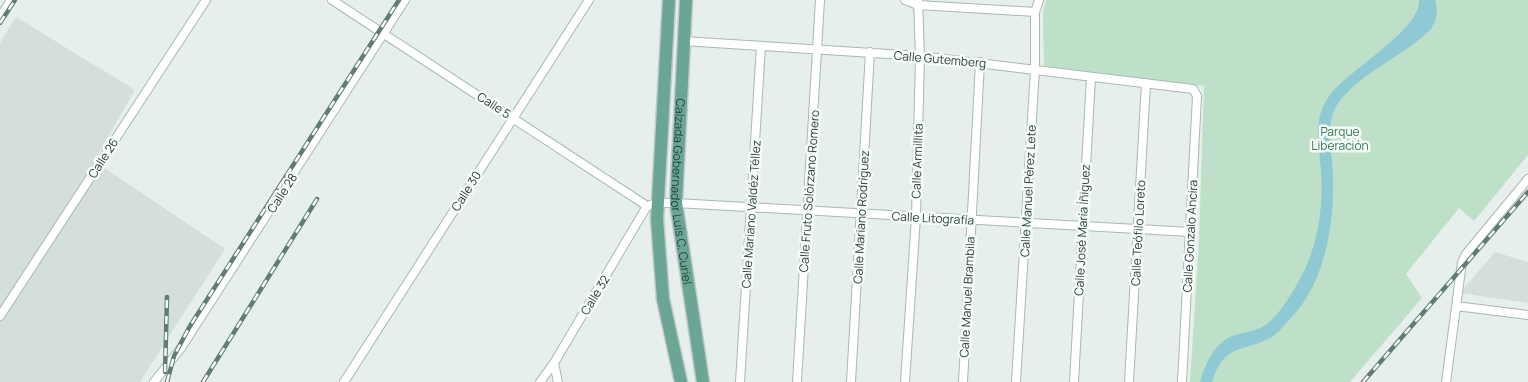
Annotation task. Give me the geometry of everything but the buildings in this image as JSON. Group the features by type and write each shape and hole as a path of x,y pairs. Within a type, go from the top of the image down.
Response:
{"main road":[{"name":"Calzada Gobernador Luis C. Curiel","path":"669,0 652,204 663,299 681,382"},
{"name":"Calzada Gobernador Luis C. Curiel","path":"686,0 676,203 703,382"}],"street":[{"path":"0,17 11,0"},
{"name":"Calle 26","path":"0,316 206,0"},
{"name":"Calle 5","path":"332,0 652,204"},
{"name":"Calle 28","path":"154,382 181,348 405,0"},
{"name":"Calle 30","path":"344,382 589,0"},
{"name":"Calle Fruto Solórzano Romero","path":"797,382 820,0"},
{"path":"905,0 918,3 1035,12"},
{"name":"Calle Manuel Pérez Lete","path":"1016,382 1035,69 1035,12 1039,0"},
{"name":"Calle Armillita","path":"905,382 916,217 920,56 918,3"},
{"name":"Calle Gutemberg","path":"683,41 920,56 1035,69 1041,72 1190,88 1195,91"},
{"name":"Calle Mariano Valdéz Téllez","path":"740,382 761,46"},
{"name":"Calle Mariano Rodríguez","path":"852,382 870,52"},
{"name":"Calle Manuel Brambila","path":"963,382 980,62"},
{"name":"Calle José María Íñiguez","path":"1074,382 1091,77"},
{"name":"Calle Teófilo Loreto","path":"1129,382 1146,83"},
{"name":"Calle Gonzalo Ancira","path":"1182,382 1195,91"},
{"path":"1446,382 1462,262 1466,254 1528,178"},
{"name":"Calle Litografía","path":"652,204 676,203 1190,232"},
{"name":"Calle 32","path":"540,382 554,363 652,204"},
{"path":"1456,306 1528,315"},
{"path":"554,363 558,382"}],"shaded area":[{"path":"16,17 135,90 94,161 225,249 140,382 0,382 0,43"},
{"path":"1495,252 1528,262 1528,303 1460,293"}],"green space":[{"name":"Parque Liberación","path":"1046,0 1528,0 1528,155 1474,221 1459,208 1406,274 1422,298 1350,382 1190,382 1199,241 1204,86 1044,66 1043,12"}],"water":[{"path":"1419,0 1435,0 1436,15 1431,29 1408,48 1357,83 1337,105 1333,113 1330,131 1333,176 1331,223 1325,254 1307,297 1276,334 1229,354 1217,369 1212,382 1200,382 1208,361 1216,348 1228,338 1256,330 1267,324 1280,311 1299,281 1311,254 1319,224 1322,181 1318,132 1324,104 1339,85 1396,37 1408,24 1416,12"}],"railway":[{"path":"0,23 15,0"},
{"path":"167,382 174,356 190,326 399,0"},
{"path":"1363,382 1528,192"},
{"path":"203,382 317,199"},
{"path":"165,372 167,297"}]}
